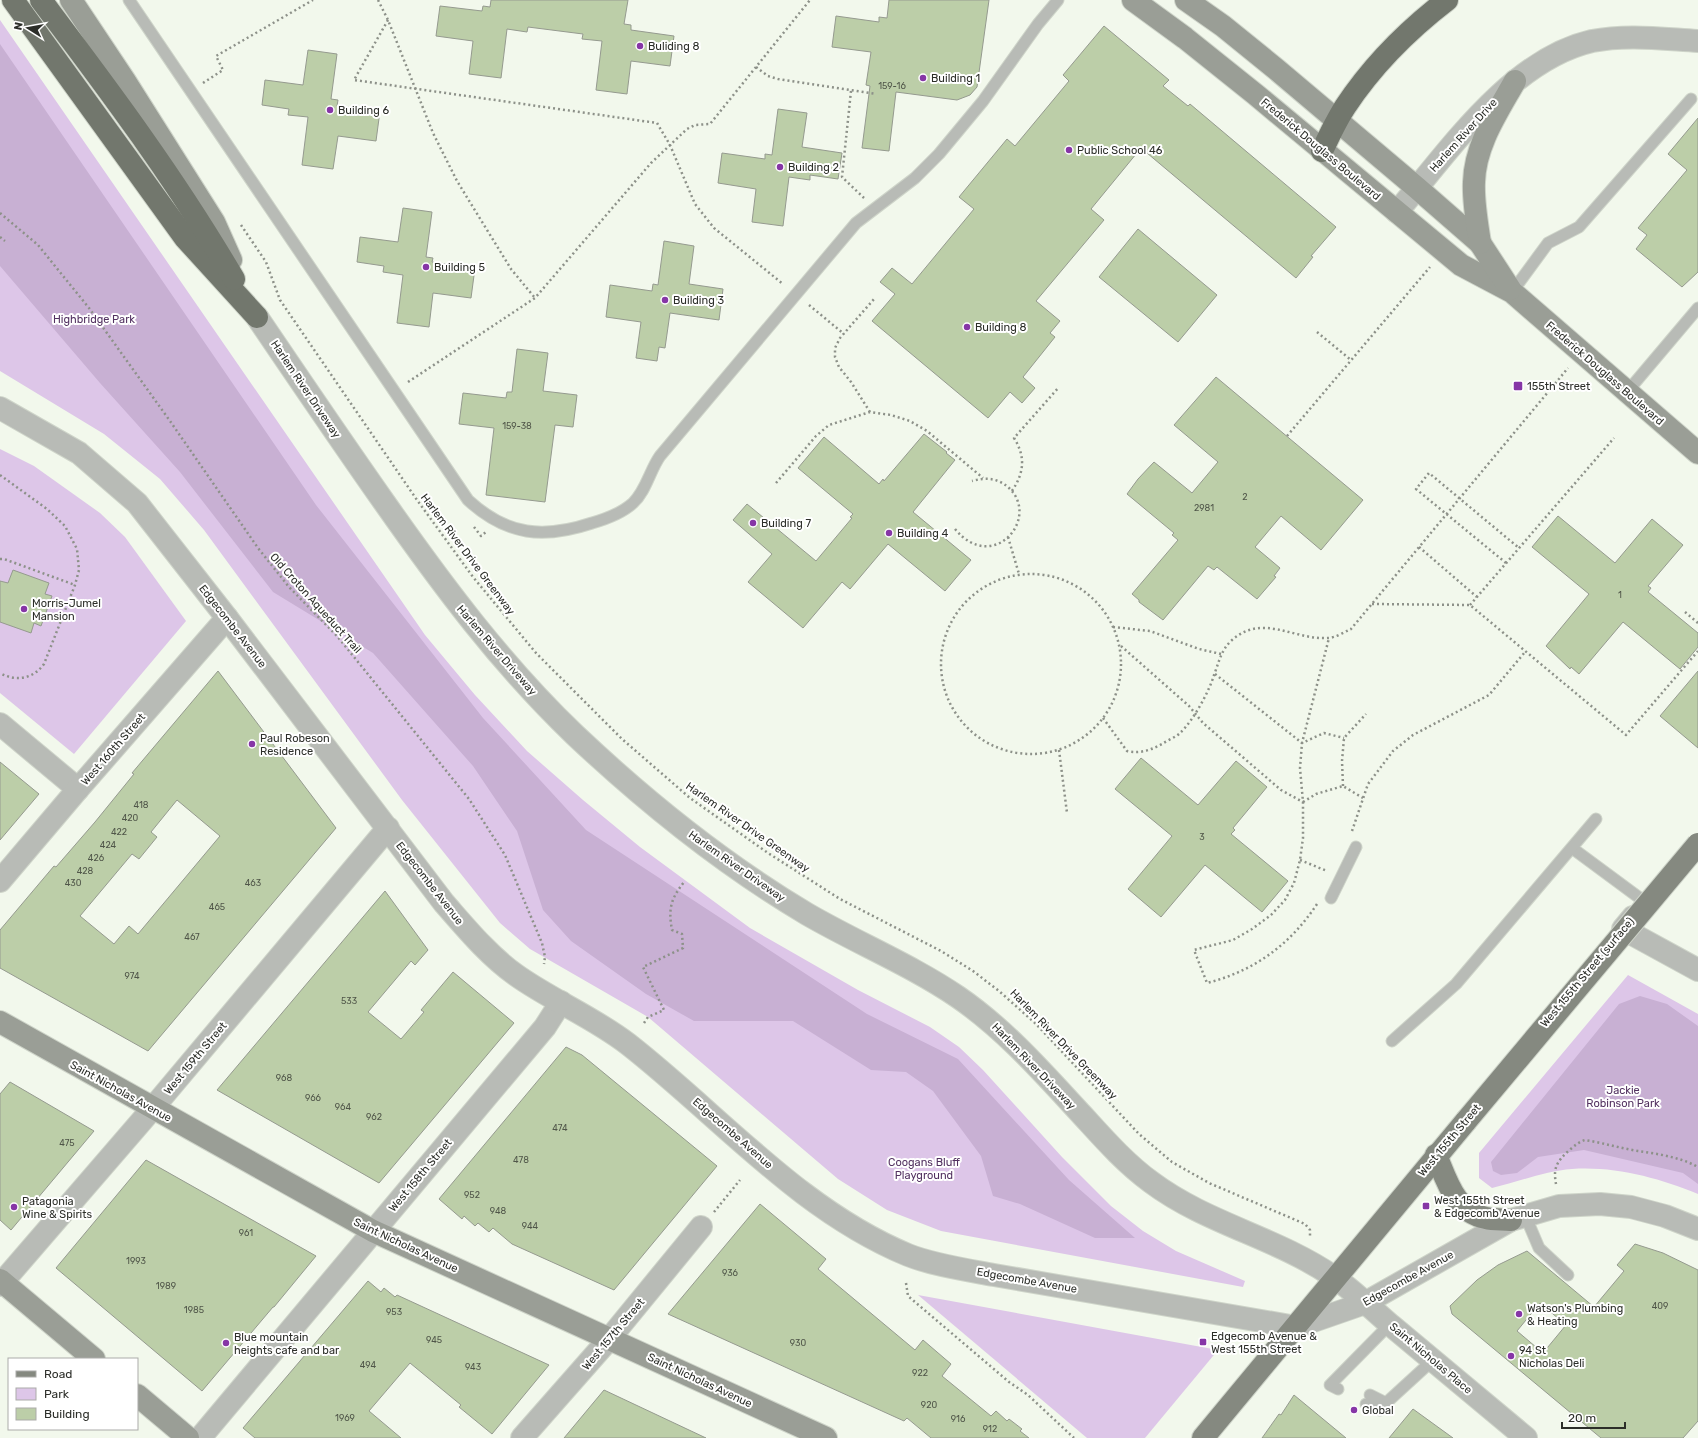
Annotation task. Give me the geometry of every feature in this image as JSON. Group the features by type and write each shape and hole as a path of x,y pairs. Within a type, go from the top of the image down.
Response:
{"highway":[{"path":"13,0 185,238 257,318"},
{"path":"40,0 139,133 203,226 257,318"},
{"path":"1322,151 1337,120 1365,80 1395,46 1446,0"}],"main road":[{"path":"71,0 125,81 214,222 257,318"},
{"name":"Frederick Douglass Boulevard","path":"1133,0 1185,38 1255,94 1461,265 1512,292 1698,453"},
{"path":"1168,26 1185,0"},
{"name":"Frederick Douglass Boulevard","path":"1185,0 1223,26 1276,69 1480,243 1512,292"},
{"path":"1255,94 1276,69"},
{"path":"1480,243 1474,196 1475,170 1488,130 1515,81"},
{"name":"West 155th Street","path":"1203,1438 1471,1113 1698,844"},
{"name":"Saint Nicholas Avenue","path":"0,1022 152,1109 373,1231 826,1438"},
{"path":"1436,1155 1456,1200 1471,1213 1486,1218 1518,1218"},
{"path":"1,1283 93,1358"},
{"path":"138,1396 188,1438"}],"street":[{"name":"Harlem River Drive","path":"1397,212 1484,109 1515,81 1549,59 1592,41 1637,37 1698,41"},
{"name":"Harlem River Driveway","path":"257,318 431,570 468,619 530,690 576,736 611,768 688,832 753,879 831,928 939,985 980,1013 1024,1053 1118,1154 1134,1169 1166,1192 1214,1219 1283,1247 1336,1278"},
{"name":"Edgecombe Avenue","path":"0,408 79,453 137,503 227,618 444,903 479,943 516,975 609,1030 628,1044 664,1073 759,1156 830,1212 867,1234 909,1255 994,1275 1296,1327 1365,1303 1518,1218 1559,1206 1600,1204 1632,1207 1665,1216 1698,1229"},
{"name":"West 160th Street","path":"0,881 227,618"},
{"path":"0,724 78,789"},
{"name":"West 159th Street","path":"1,1283 152,1109 388,828"},
{"name":"West 155th Street (surface)","path":"1471,1113 1698,840"},
{"path":"1624,930 1698,970"},
{"name":"West 158th Street","path":"200,1438 545,1027 561,1002"},
{"name":"West 157th Street","path":"522,1438 610,1338 701,1227"},
{"name":"Saint Nicholas Place","path":"1336,1278 1526,1438"}],"lane":[{"path":"129,0 468,500 486,515 498,522 525,531 558,531 583,526 619,513 637,498 660,456 856,223 916,178 939,154 983,101 1054,1"},
{"path":"1512,292 1548,243 1579,227 1691,99"},
{"path":"1628,392 1698,308"},
{"path":"1392,1041 1456,984 1596,819"},
{"path":"1331,898 1356,847"},
{"path":"1572,848 1645,902"},
{"path":"1518,1218 1539,1248 1568,1275"},
{"path":"1338,1382 1390,1324"},
{"path":"1368,1399 1386,1403 1433,1360"}],"path":[{"path":"191,91 223,70 216,56 313,0"},
{"path":"378,0 388,20 414,89 433,133 468,200 511,269 535,298"},
{"path":"393,391 535,298 670,144 687,129 695,125 710,124 810,0"},
{"path":"388,20 354,80 657,123 670,144 695,204 704,217 714,228 844,334"},
{"path":"756,67 768,76 778,79 876,94"},
{"path":"851,91 842,177 875,209"},
{"name":"Old Croton Aqueduct Trail","path":"0,213 38,245 84,302 170,420 258,548 289,587 337,636 469,799 505,855 542,942 545,957 544,964"},
{"path":"0,236 5,241"},
{"path":"1287,436 1444,251"},
{"name":"Harlem River Drive Greenway","path":"266,262 280,300 417,500 473,577 536,653 601,718 690,798 749,840 840,899 958,961 1000,991 1036,1024 1135,1130 1161,1154 1183,1169 1209,1183 1308,1226 1311,1235 1305,1259"},
{"path":"870,412 851,382 839,367 835,357 835,348 844,334 874,299"},
{"path":"1317,332 1351,360"},
{"path":"1104,718 1127,751 1134,753 1150,750 1180,733 1204,699 1215,674 1221,654 1231,641 1249,629 1268,627 1301,636 1329,638 1350,629 1581,352"},
{"path":"1012,491 1020,480 1022,468 1020,452 1014,438 1059,387"},
{"path":"776,483 816,436 829,425 846,418 870,412 891,415 910,421 926,431 983,478"},
{"path":"1470,605 1614,438"},
{"path":"1506,563 1416,489 1429,473 1519,548"},
{"path":"0,475 47,509 65,526 77,549 79,570 75,585 44,664 38,672 28,678 11,678 0,673"},
{"path":"955,529 962,538 972,544 984,547 994,546 1008,537 1018,523 1020,512 1018,501 1012,491 1004,484 994,479 983,478 972,481"},
{"path":"1008,537 1020,574"},
{"path":"1419,547 1477,597"},
{"path":"0,559 4,559 75,585"},
{"path":"1020,574 1050,575 1079,587 1102,608 1113,627 1121,646 1122,665 1116,696 1101,723 1077,743 1048,754 1020,755 993,747 970,732 952,709 942,683 941,655 948,628 965,602 990,583 1020,574"},
{"path":"1372,604 1470,605 1626,735 1698,651"},
{"path":"1684,612 1698,623"},
{"path":"1113,627 1150,631 1199,649 1221,654"},
{"path":"1320,900 1292,936 1269,955 1247,969 1224,979 1207,983 1194,950 1233,940 1252,929 1271,915 1285,900 1294,883 1300,860 1303,838 1303,802 1300,768 1302,743 1329,638"},
{"path":"1121,646 1190,706 1203,723 1281,790 1303,802"},
{"path":"1349,837 1368,784 1381,765 1398,747 1408,738 1427,727 1489,695 1525,652"},
{"path":"1215,674 1302,743"},
{"path":"1343,786 1342,761 1344,738 1366,714"},
{"path":"1302,743 1324,733 1344,738"},
{"path":"1059,750 1067,813"},
{"path":"1303,802 1316,794 1343,786 1363,798"},
{"path":"1300,860 1334,874"},
{"path":"644,1023 648,1017 664,1010 644,967 684,948 682,934 672,930 669,913 671,902 684,882"},
{"path":"1556,1187 1555,1176 1557,1164 1574,1146 1585,1140 1664,1155 1691,1164 1698,1168"},
{"path":"701,1227 740,1180"},
{"path":"906,1283 908,1296 1009,1382 1028,1395 1074,1438"}],"green space":[{"name":"Highbridge Park","path":"0,20 425,635 475,695 527,751 640,847 750,928 858,990 930,1027 959,1047 983,1070 1062,1157 1111,1206 1143,1231 1176,1251 1245,1281 1243,1287 941,1231 887,1210 838,1179 648,1017 530,949 500,923 402,800 204,530 160,479 104,434 0,371"},
{"path":"0,44 316,505 483,718 586,830 867,1014 958,1059 1069,1180 1135,1238 1095,1238 1020,1204 993,1196 981,1156 933,1091 906,1072 871,1070 793,1021 694,1021 646,994 571,941 543,910 517,831 473,766 373,653 273,592 180,472 100,383 0,266"},
{"path":"0,449 34,466 100,513 125,537 186,621 74,754 0,693"},
{"name":"Jackie Robinson Park","path":"1628,975 1698,1014 1698,1194 1652,1178 1604,1169 1562,1170 1492,1188 1479,1178 1479,1153"},
{"name":"Jackie Robinson Park","path":"1640,996 1667,1004 1698,1026 1698,1184 1683,1173 1584,1150 1538,1157 1517,1173 1501,1175 1493,1171 1491,1162 1619,1004"},
{"path":"918,1295 1218,1350 1145,1438 1087,1438"}],"building":[{"name":"Buliding 8","path":"491,0 628,0 624,24 631,25 631,30 674,36 670,66 631,61 627,94 596,90 602,41 582,39 583,34 528,27 527,32 507,29 501,78 469,74 473,41 436,36 440,6 482,11 483,6 490,7"},
{"name":"Building 1","path":"889,0 989,0 977,87 970,95 957,100 896,92 889,151 862,148 870,86 866,85 871,52 832,47 836,16 879,22 879,17 887,18"},
{"name":"Public School 46","path":"1104,26 1169,80 1163,86 1188,106 1190,104 1336,227 1311,256 1313,257 1296,278 1141,148 1091,209 1104,220 1036,301 1060,321 1050,333 1055,337 1023,377 1035,388 1022,403 1010,392 988,418 872,321 895,294 880,282 892,268 912,284 974,209 959,197 1007,139 1015,146 1069,81 1063,75"},
{"name":"Building 6","path":"308,50 337,54 331,99 338,100 337,106 380,111 376,141 338,136 333,169 302,165 308,117 288,115 289,109 262,105 265,80 303,85"},
{"name":"Building 2","path":"778,109 807,113 802,147 842,153 838,179 810,175 810,180 789,177 783,226 752,222 756,189 718,183 722,153 765,159 765,154 772,155"},
{"path":"1698,118 1698,272 1682,287 1636,249 1647,235 1638,228 1687,170 1668,154"},
{"name":"Building 5","path":"403,208 432,212 426,257 433,258 432,262 475,268 471,298 433,293 429,327 397,323 403,275 383,272 384,266 357,262 360,237 398,242"},
{"path":"1138,229 1217,295 1178,342 1099,277"},
{"name":"Building 3","path":"664,241 694,246 689,284 723,289 719,320 670,313 665,348 659,347 657,361 636,358 641,322 606,317 610,285 652,291 653,284 658,285"},
{"path":"517,349 548,353 543,391 577,395 573,427 555,425 545,502 486,495 494,428 459,424 463,393 506,398 507,392 512,392"},
{"path":"1216,377 1363,500 1321,550 1281,516 1255,547 1280,568 1274,576 1276,577 1257,599 1217,567 1214,570 1208,566 1163,620 1139,602 1139,600 1132,594 1178,540 1172,535 1174,533 1127,494 1138,479 1154,462 1192,493 1218,462 1174,425"},
{"name":"Building 4","path":"924,434 955,460 913,512 971,560 945,591 888,544 850,589 842,582 803,628 748,582 772,554 733,520 747,504 816,561 852,518 850,517 853,514 798,468 824,437 879,484 883,479 884,481"},
{"path":"1558,516 1615,563 1652,519 1683,545 1648,586 1651,588 1648,592 1698,633 1698,647 1680,669 1623,622 1579,674 1571,667 1570,669 1546,646 1589,594 1532,547"},
{"name":"Morris-Jumel Mansion","path":"13,570 49,583 45,594 52,596 41,626 34,623 31,633 0,622 0,581 8,583"},
{"path":"218,671 336,828 148,1051 0,968 0,930 54,866 56,867 95,822 134,774 132,773","holes":["177,800 220,836 138,934 129,926 114,944 80,916 132,854 139,859 157,837 151,832"]},
{"path":"1698,671 1698,748 1660,716"},
{"path":"1141,758 1198,805 1236,761 1267,787 1233,828 1235,830 1231,834 1288,881 1262,912 1205,865 1161,917 1128,889 1172,836 1115,789"},
{"path":"0,762 39,794 0,840"},
{"path":"385,891 428,950 415,965 411,961 368,1012 401,1039 424,1012 421,1010 453,972 514,1023 379,1183 217,1090"},
{"path":"566,1047 582,1055 717,1166 614,1290 512,1244 493,1228 489,1232 478,1223 475,1226 464,1216 462,1219 439,1199"},
{"path":"10,1082 94,1131 11,1230 0,1220 0,1094"},
{"path":"146,1160 316,1256 202,1391 56,1268"},
{"path":"760,1204 826,1259 818,1269 915,1350 923,1340 951,1364 942,1376 991,1416 996,1411 1007,1421 1009,1419 1022,1429 1020,1431 1029,1438 931,1438 907,1418 904,1421 668,1314"},
{"path":"1635,1244 1663,1253 1698,1270 1698,1421 1683,1438 1601,1438 1452,1314 1450,1306 1477,1280 1498,1265 1527,1251 1594,1307 1624,1271 1617,1265","holes":["1540,1303 1566,1325 1543,1353 1517,1331"]},
{"path":"368,1281 381,1292 384,1288 395,1297 397,1295 549,1365 492,1434 459,1407 461,1405 410,1363 369,1411 401,1438 255,1438 243,1428"},
{"path":"604,1390 706,1438 564,1438"},
{"path":"1294,1395 1346,1438 1262,1438 1279,1414 1281,1415"},
{"path":"1413,1409 1453,1438 1389,1438"}],"place":[{"name":"Buliding 8","path":"640,46"},
{"name":"Building 1","path":"923,78"},
{"name":"Building 6","path":"330,110"},
{"name":"Public School 46","path":"1069,150"},
{"name":"Building 2","path":"780,167"},
{"name":"Building 5","path":"426,267"},
{"name":"Building 3","path":"665,300"},
{"name":"Building 8","path":"967,327"},
{"name":"155th Street","path":"1518,386"},
{"name":"Building 7","path":"753,523"},
{"name":"Building 4","path":"889,533"},
{"name":"Morris-Jumel Mansion","path":"24,609"},
{"name":"Paul Robeson Residence","path":"252,744"},
{"name":"West 155th Street & Edgecomb Avenue","path":"1426,1206"},
{"name":"Patagonia Wine & Spirits","path":"14,1207"},
{"name":"Watson's Plumbing & Heating","path":"1519,1314"},
{"name":"Edgecomb Avenue & West 155th Street","path":"1203,1342"},
{"name":"Blue mountain heights cafe and bar","path":"226,1343"},
{"name":"94 St Nicholas Deli","path":"1511,1356"},
{"name":"Global","path":"1354,1410"}],"park label":[{"name":"Coogans Bluff Playground","path":"924,1168"}]}
